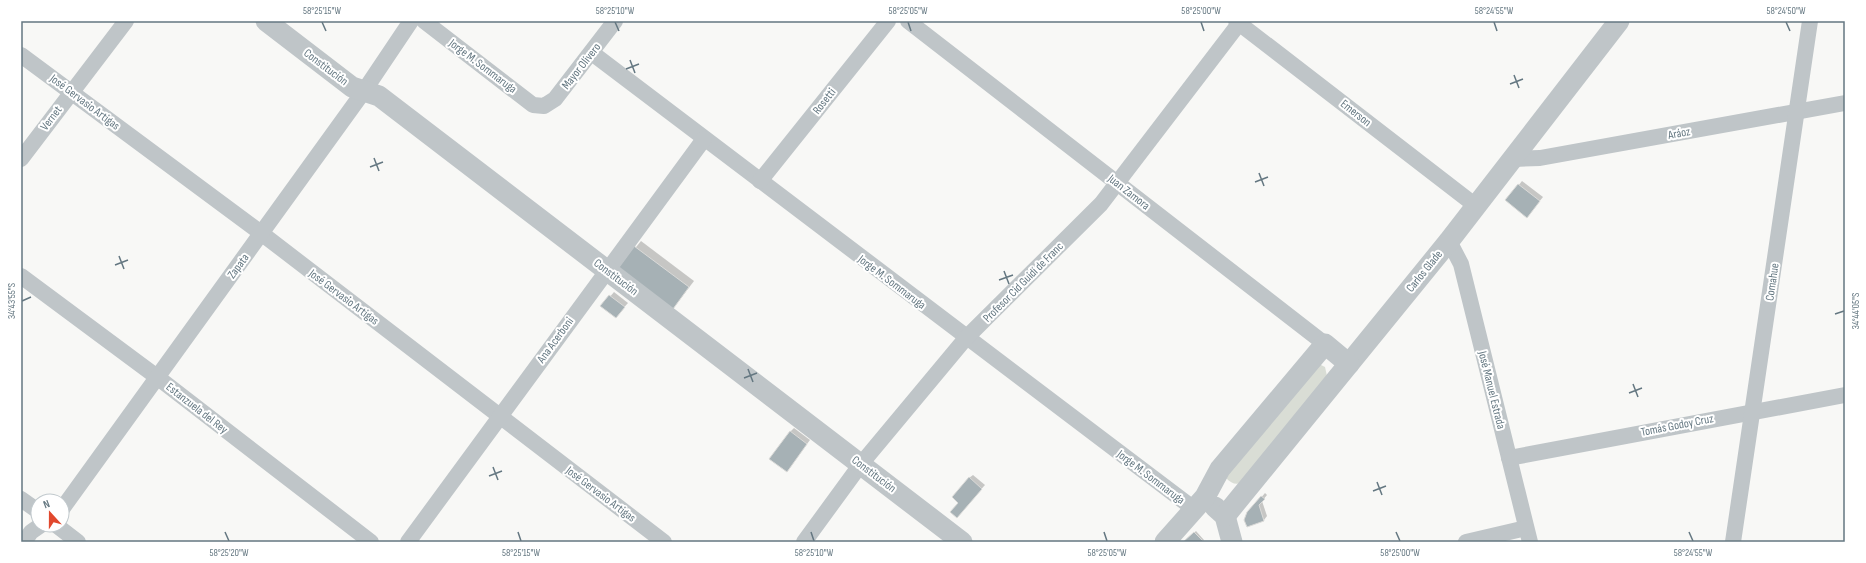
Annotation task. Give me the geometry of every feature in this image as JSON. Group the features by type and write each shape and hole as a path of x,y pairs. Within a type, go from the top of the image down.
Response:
{"street":[{"name":"Vernet","path":"21,159 71,91 126,21"},
{"name":"Constitución","path":"266,21 352,87 379,96 962,542"},
{"name":"Zapata","path":"70,498 364,91 411,21"},
{"name":"Jorge M. Sommaruga","path":"424,21 533,105 544,106"},
{"name":"Mayor Olivero","path":"544,106 555,100 615,21"},
{"name":"Rosetti","path":"760,181 888,21"},
{"name":"Juan Zamora","path":"908,21 1350,364"},
{"name":"Carlos Glade","path":"1225,516 1449,241 1619,21"},
{"name":"Comahue","path":"1734,542 1810,21"},
{"name":"Profesor Cid Guidi de Franc","path":"804,542 861,464 966,338 1087,219 1118,183 1239,22"},
{"name":"Emerson","path":"1239,22 1476,206"},
{"name":"Jorge M. Sommaruga","path":"592,53 966,338 1199,503"},
{"name":"José Gervasio Artigas","path":"21,55 261,233 664,542"},
{"name":"Aráoz","path":"1513,159 1540,158 1845,103"},
{"name":"Ana Acerboni","path":"408,542 501,417 606,270 704,139"},
{"name":"José Manuel Estrada","path":"1449,241 1461,264 1528,535"},
{"name":"Estanzuela del Rey","path":"21,276 157,377 371,542"},
{"path":"1165,542 1199,503 1220,469 1325,344"},
{"name":"Tomás Godoy Cruz","path":"1509,458 1753,411 1845,395"},
{"path":"21,499 30,505"},
{"path":"1199,503 1225,516 1232,542"},
{"path":"24,542 30,533"},
{"path":"66,533 78,542"},
{"path":"1466,542 1528,535"}],"shaded area":[{"path":"1319,364 1325,367 1327,376 1241,483 1235,484 1226,478 1226,465"}],"building":[{"path":"1518,184 1540,201 1527,218 1505,200"},
{"path":"634,246 689,287 673,309 618,268"},
{"path":"609,295 625,307 616,318 600,306"},
{"path":"790,431 807,444 787,472 769,459"},
{"path":"969,477 982,489 957,518 950,512 958,503 952,497"},
{"path":"1261,496 1265,499 1259,505 1264,521 1247,527 1244,520 1247,512"},
{"path":"1194,532 1204,542 1183,542"}]}
